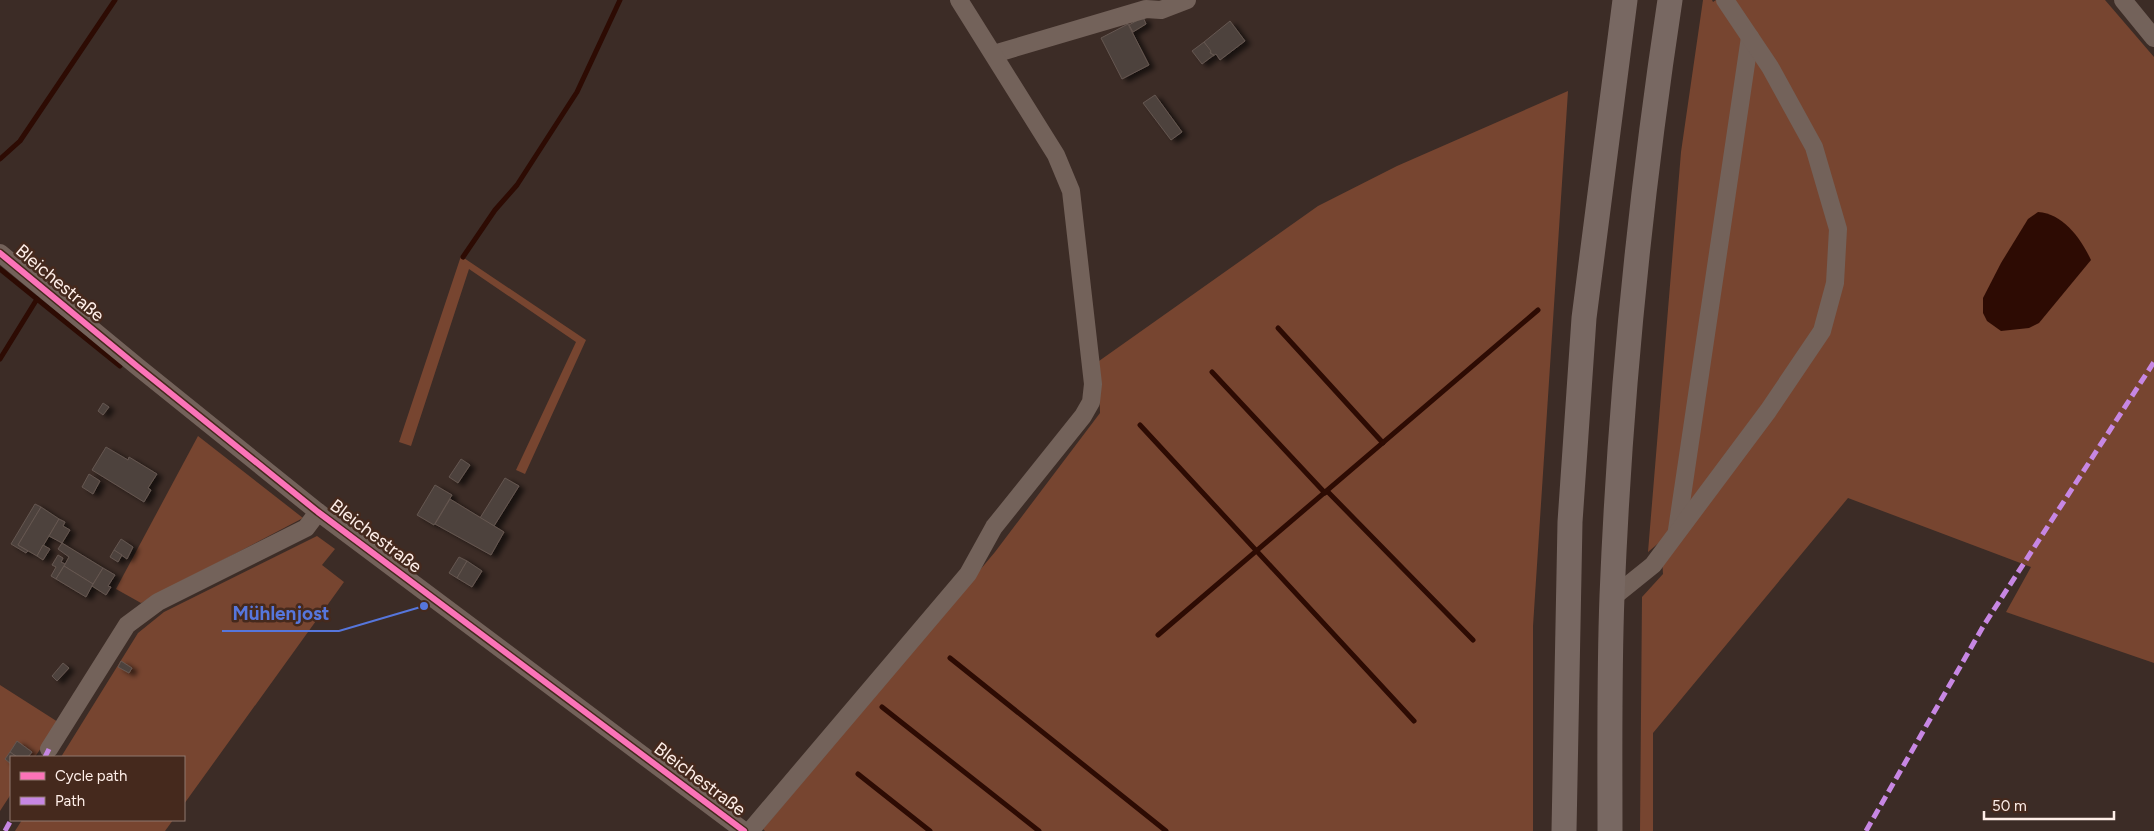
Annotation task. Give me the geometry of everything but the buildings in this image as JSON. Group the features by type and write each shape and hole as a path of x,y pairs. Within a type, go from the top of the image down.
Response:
{"highway":[{"path":"1564,831 1570,522 1584,327 1625,0"},
{"path":"1610,831 1612,598 1620,455 1631,312 1652,122 1670,0"}],"street":[{"path":"750,831 968,574 994,527 1083,416 1091,402 1092,384 1071,191 1056,155 959,0"},
{"path":"994,54 1146,10 1161,10 1187,0"},
{"path":"1612,598 1653,564 1768,412 1822,331 1835,282 1838,229 1814,147 1770,67 1725,0"},
{"path":"2123,0 2154,38"},
{"path":"1676,533 1750,37"},
{"name":"Bleichestraße","path":"0,253 318,512 744,831"},
{"path":"49,749 127,625 158,602 306,528 318,512"}],"shaded area":[{"path":"1703,0 1712,0 1713,2 1716,0 2105,0 2154,57 2154,663 2006,612 2031,567 1848,498 1653,733 1653,831 1640,831 1642,597 1663,574 1661,541 1648,552 1681,152"},
{"path":"1568,91 1533,626 1533,831 765,831 763,829 995,552 1100,413 1099,361 1318,206 1397,166"},
{"path":"2038,212 2056,217 2064,223 2077,236 2091,260 2039,323 2029,328 2001,331 1987,321 1983,313 1983,298 2001,263 2028,219"},
{"path":"461,256 586,340 525,474 516,470 576,342 469,269 411,446 399,442"},
{"path":"198,436 303,518 141,603 116,589"},
{"path":"317,536 335,549 322,565 344,582 185,803 185,756 62,756 138,633 164,612"},
{"path":"0,685 58,722 36,756 10,756 10,796 0,811"},
{"path":"21,821 172,821 165,831 15,831"}],"waterway":[{"path":"0,159 20,141 115,0"},
{"path":"463,257 495,210 517,185 577,92 620,0"},
{"path":"0,269 37,299"},
{"path":"0,359 37,299 120,366"},
{"path":"1158,635 1538,310"},
{"path":"1278,328 1383,443"},
{"path":"1212,372 1325,493"},
{"path":"1140,425 1414,721"},
{"path":"1327,491 1473,640"},
{"path":"950,658 1166,831"},
{"path":"882,707 1039,831"},
{"path":"858,774 930,831"}],"marked path":[{"path":"1866,831 1984,625 2154,362"},
{"path":"46,756 49,749"},
{"path":"5,831 10,821"}],"cycle path":[{"path":"0,253 318,512 744,831"}],"place":[{"name":"Mühlenjost","path":"424,606"}]}
